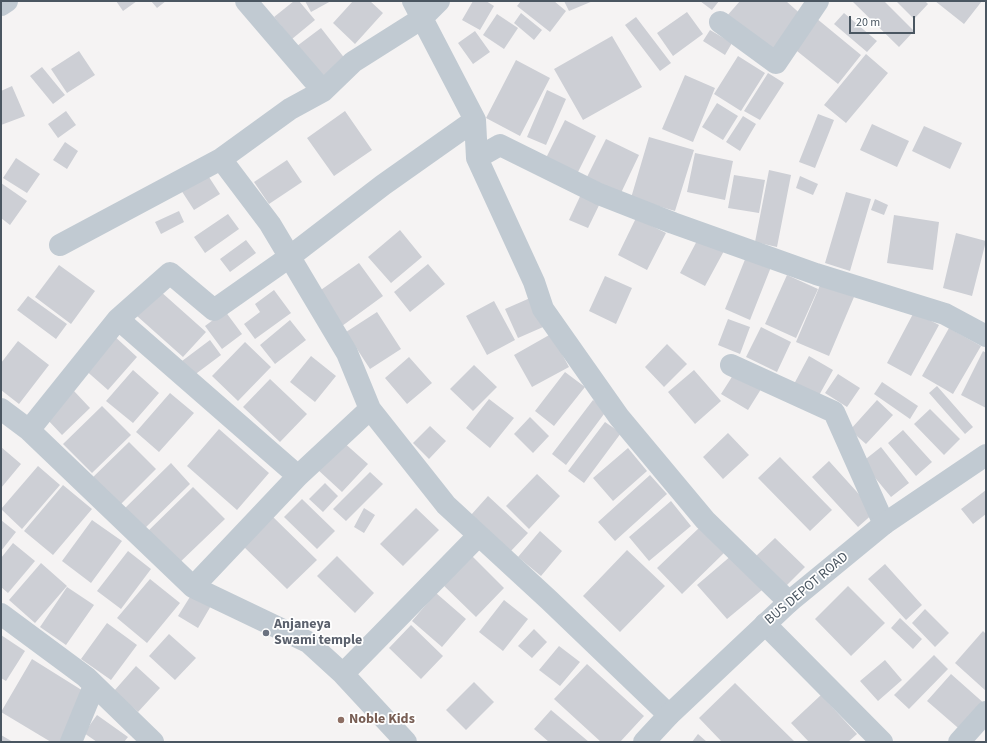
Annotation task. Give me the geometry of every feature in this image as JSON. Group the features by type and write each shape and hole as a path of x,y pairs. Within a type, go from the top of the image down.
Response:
{"street":[{"path":"1,5 7,1"},
{"path":"246,1 323,91"},
{"path":"60,245 221,159 290,109 323,91 353,62 417,10 440,1"},
{"path":"720,22 776,63 818,1"},
{"path":"417,10 475,120 477,158 534,282 543,309 614,411 705,520 790,602"},
{"path":"29,430 118,319 170,273 214,310 288,258 383,185 475,120"},
{"path":"477,158 500,145 599,194 672,223 816,274 945,314 986,336"},
{"path":"221,159 270,224 288,258 347,353 370,409 446,505 549,600 669,715"},
{"path":"118,319 298,476"},
{"path":"731,365 834,412 884,524"},
{"path":"1,409 29,430 193,587 308,642 343,674 406,742"},
{"path":"193,587 298,476 370,409"},
{"name":"BUS DEPOT ROAD","path":"644,742 669,715 790,602 884,524 986,455"},
{"path":"343,674 478,536"},
{"path":"1,614 86,677 153,742"},
{"path":"765,624 882,742"},
{"path":"71,742 94,686"},
{"path":"958,742 986,712"}],"building":[{"path":"116,1 137,1 123,11"},
{"path":"151,1 166,1 157,8"},
{"path":"294,1 299,1 315,20 292,39 274,17"},
{"path":"305,1 331,1 311,12"},
{"path":"353,1 370,1 383,13 355,44 333,23"},
{"path":"473,1 486,1 494,6 480,30 462,20"},
{"path":"521,1 554,1 566,11 550,32 517,6"},
{"path":"564,1 593,1 569,11"},
{"path":"700,1 719,1 712,10"},
{"path":"740,1 786,1 804,17 770,56 726,17"},
{"path":"852,1 884,1 914,31 899,47"},
{"path":"896,1 925,1 928,4 914,19"},
{"path":"935,1 982,1 964,24"},
{"path":"687,12 703,34 673,56 657,33"},
{"path":"521,13 542,30 534,40 514,23"},
{"path":"844,13 877,41 867,52 834,24"},
{"path":"497,14 518,28 504,49 483,35"},
{"path":"636,17 671,63 660,71 625,25"},
{"path":"816,18 861,55 838,84 792,47"},
{"path":"321,28 346,60 321,78 297,46"},
{"path":"710,30 732,43 725,55 703,41"},
{"path":"475,31 490,52 473,64 458,43"},
{"path":"612,36 642,87 583,120 554,69"},
{"path":"79,51 95,75 67,93 51,69"},
{"path":"866,54 888,73 846,123 824,105"},
{"path":"738,56 765,73 741,111 714,94"},
{"path":"516,60 550,78 520,136 486,118"},
{"path":"42,67 65,95 53,104 30,76"},
{"path":"768,73 784,83 760,120 744,111"},
{"path":"685,75 715,88 693,142 662,129"},
{"path":"12,86 25,116 1,125 1,91"},
{"path":"547,90 566,99 546,145 527,137"},
{"path":"717,103 738,116 723,140 702,127"},
{"path":"66,111 76,125 58,138 48,124"},
{"path":"345,111 372,150 334,176 307,138"},
{"path":"818,114 834,120 815,168 799,162"},
{"path":"743,116 756,124 740,151 726,142"},
{"path":"565,120 596,136 577,174 546,158"},
{"path":"872,124 909,141 897,167 860,150"},
{"path":"924,126 962,143 950,169 912,151"},
{"path":"649,137 694,150 675,211 631,198"},
{"path":"606,139 639,155 620,195 586,179"},
{"path":"65,142 78,151 67,169 53,160"},
{"path":"695,153 733,161 725,200 687,192"},
{"path":"16,158 40,174 27,193 3,178"},
{"path":"287,160 302,182 269,204 254,182"},
{"path":"769,170 791,175 777,247 755,242"},
{"path":"207,174 220,194 194,210 181,190"},
{"path":"734,175 765,180 759,213 728,208"},
{"path":"800,176 818,184 813,195 796,188"},
{"path":"1,183 27,201 10,225 1,218"},
{"path":"584,188 603,197 588,228 569,220"},
{"path":"846,192 871,199 850,271 825,263"},
{"path":"875,199 888,205 884,215 871,210"},
{"path":"179,211 184,222 161,234 155,222"},
{"path":"228,214 239,229 205,253 194,237"},
{"path":"894,215 939,222 933,270 887,263"},
{"path":"636,218 666,233 647,270 618,255"},
{"path":"400,230 422,257 391,283 368,257"},
{"path":"956,233 986,241 972,296 943,288"},
{"path":"699,237 724,251 705,286 680,273"},
{"path":"246,240 256,253 230,272 220,259"},
{"path":"746,257 771,267 750,320 725,309"},
{"path":"359,263 383,296 342,326 318,292"},
{"path":"428,264 445,284 410,312 394,292"},
{"path":"59,265 95,291 71,324 35,297"},
{"path":"787,275 818,289 796,338 765,324"},
{"path":"605,276 632,288 616,324 589,311"},
{"path":"821,283 854,297 829,356 796,342"},
{"path":"274,290 291,313 255,339 244,324 260,312 255,304"},
{"path":"160,291 206,332 183,357 137,316"},
{"path":"537,295 550,324 518,338 505,309"},
{"path":"28,296 67,324 56,339 17,310"},
{"path":"494,301 515,340 487,355 466,316"},
{"path":"225,311 242,334 222,349 205,326"},
{"path":"377,312 401,349 370,369 346,332"},
{"path":"914,312 939,325 911,376 887,363"},
{"path":"728,319 750,327 740,354 718,345"},
{"path":"290,320 306,340 275,364 260,345"},
{"path":"761,327 791,342 777,372 746,357"},
{"path":"949,328 981,346 953,394 922,376"},
{"path":"112,334 137,357 108,390 83,368"},
{"path":"551,334 569,367 532,387 514,355"},
{"path":"210,340 221,355 193,376 182,361"},
{"path":"18,341 49,365 19,404 1,390 1,363"},
{"path":"245,342 271,367 238,401 212,376"},
{"path":"667,344 687,364 664,387 645,367"},
{"path":"983,351 986,353 986,408 961,395"},
{"path":"311,356 336,376 315,402 290,382"},
{"path":"809,356 833,370 817,399 793,386"},
{"path":"409,357 432,383 407,404 385,378"},
{"path":"474,365 497,387 473,411 450,389"},
{"path":"737,369 763,386 748,410 721,394"},
{"path":"133,370 159,393 133,423 106,401"},
{"path":"694,370 721,401 695,424 668,392"},
{"path":"565,372 585,387 554,426 535,411"},
{"path":"838,374 860,388 847,407 825,393"},
{"path":"270,379 307,414 280,442 243,407"},
{"path":"882,382 918,406 910,419 874,394"},
{"path":"937,386 973,427 965,434 929,393"},
{"path":"74,391 90,408 62,435 46,418"},
{"path":"170,393 194,413 159,452 136,432"},
{"path":"489,399 514,418 490,448 466,428"},
{"path":"593,400 607,410 566,465 552,454"},
{"path":"877,400 893,415 866,444 850,430"},
{"path":"102,406 131,435 92,473 63,444"},
{"path":"930,409 960,439 944,455 914,424"},
{"path":"530,417 549,436 533,453 514,434"},
{"path":"605,422 621,433 584,483 568,471"},
{"path":"430,426 446,441 429,459 413,443"},
{"path":"219,429 269,473 237,510 187,466"},
{"path":"903,430 932,462 916,476 888,443"},
{"path":"728,433 749,455 723,479 703,457"},
{"path":"342,441 368,464 342,492 317,469"},
{"path":"129,442 156,469 116,509 89,481"},
{"path":"1,447 21,464 1,488"},
{"path":"881,447 909,483 891,497 862,462"},
{"path":"628,448 647,471 613,501 593,478"},
{"path":"780,457 832,510 810,531 758,478"},
{"path":"829,461 875,512 858,527 812,477"},
{"path":"171,463 190,484 143,530 123,510"},
{"path":"38,466 60,485 22,529 1,509"},
{"path":"370,472 383,484 346,521 333,509"},
{"path":"537,474 560,496 529,529 506,506"},
{"path":"650,475 667,494 615,541 598,522"},
{"path":"325,483 338,496 323,512 309,499"},
{"path":"63,485 92,509 53,555 24,531"},
{"path":"193,487 225,519 176,566 145,534"},
{"path":"986,490 986,514 973,524 961,509"},
{"path":"488,496 528,533 510,552 471,515"},
{"path":"302,499 335,531 317,549 284,517"},
{"path":"671,501 691,526 649,561 629,537"},
{"path":"364,508 375,515 364,533 354,527"},
{"path":"416,508 439,530 403,566 380,544"},
{"path":"271,515 317,560 287,589 242,545"},
{"path":"1,520 16,532 1,551"},
{"path":"92,520 122,541 91,583 62,561"},
{"path":"700,527 725,552 682,594 657,568"},
{"path":"540,531 562,551 541,576 518,557"},
{"path":"775,538 805,567 786,586 756,556"},
{"path":"13,543 35,561 8,593 1,587 1,558"},
{"path":"627,550 665,586 620,632 583,596"},
{"path":"128,551 151,569 121,609 97,591"},
{"path":"468,552 504,588 476,617 439,581"},
{"path":"732,555 762,590 727,619 697,585"},
{"path":"337,556 374,593 355,613 317,576"},
{"path":"41,563 67,586 35,623 9,600"},
{"path":"885,564 922,605 906,620 868,579"},
{"path":"150,579 180,603 147,643 117,618"},
{"path":"848,586 885,623 851,656 815,619"},
{"path":"67,587 94,605 66,645 40,627"},
{"path":"193,592 212,604 198,628 178,616"},
{"path":"436,593 466,619 442,647 412,621"},
{"path":"504,600 528,619 503,651 479,632"},
{"path":"925,609 949,633 935,647 912,623"},
{"path":"900,618 922,639 913,649 891,628"},
{"path":"107,623 137,645 111,680 81,659"},
{"path":"411,625 443,656 421,679 389,648"},
{"path":"534,629 547,642 532,658 518,646"},
{"path":"983,631 986,634 986,691 955,663"},
{"path":"169,634 196,658 175,680 149,656"},
{"path":"1,635 25,651 6,681 1,678"},
{"path":"559,646 580,662 560,686 539,670"},
{"path":"934,655 948,669 909,709 894,695"},
{"path":"32,659 88,694 60,742 51,742 1,712"},
{"path":"885,660 902,680 878,701 860,681"},
{"path":"587,664 644,716 620,742 601,742 554,699"},
{"path":"136,666 160,688 138,712 114,691"},
{"path":"951,674 986,705 964,733 927,701"},
{"path":"474,682 494,702 466,730 446,710"},
{"path":"735,683 795,742 722,742 699,718"},
{"path":"821,695 857,734 848,742 809,742 791,723"},
{"path":"551,710 589,742 549,742 534,729"},
{"path":"97,715 128,737 124,742 97,742 84,733"},
{"path":"698,734 707,742 692,742"},
{"path":"1,735 13,742 1,742"}],"place":[{"name":"Anjaneya Swami temple","path":"266,633"},
{"name":"Noble Kids","path":"341,720"}]}
